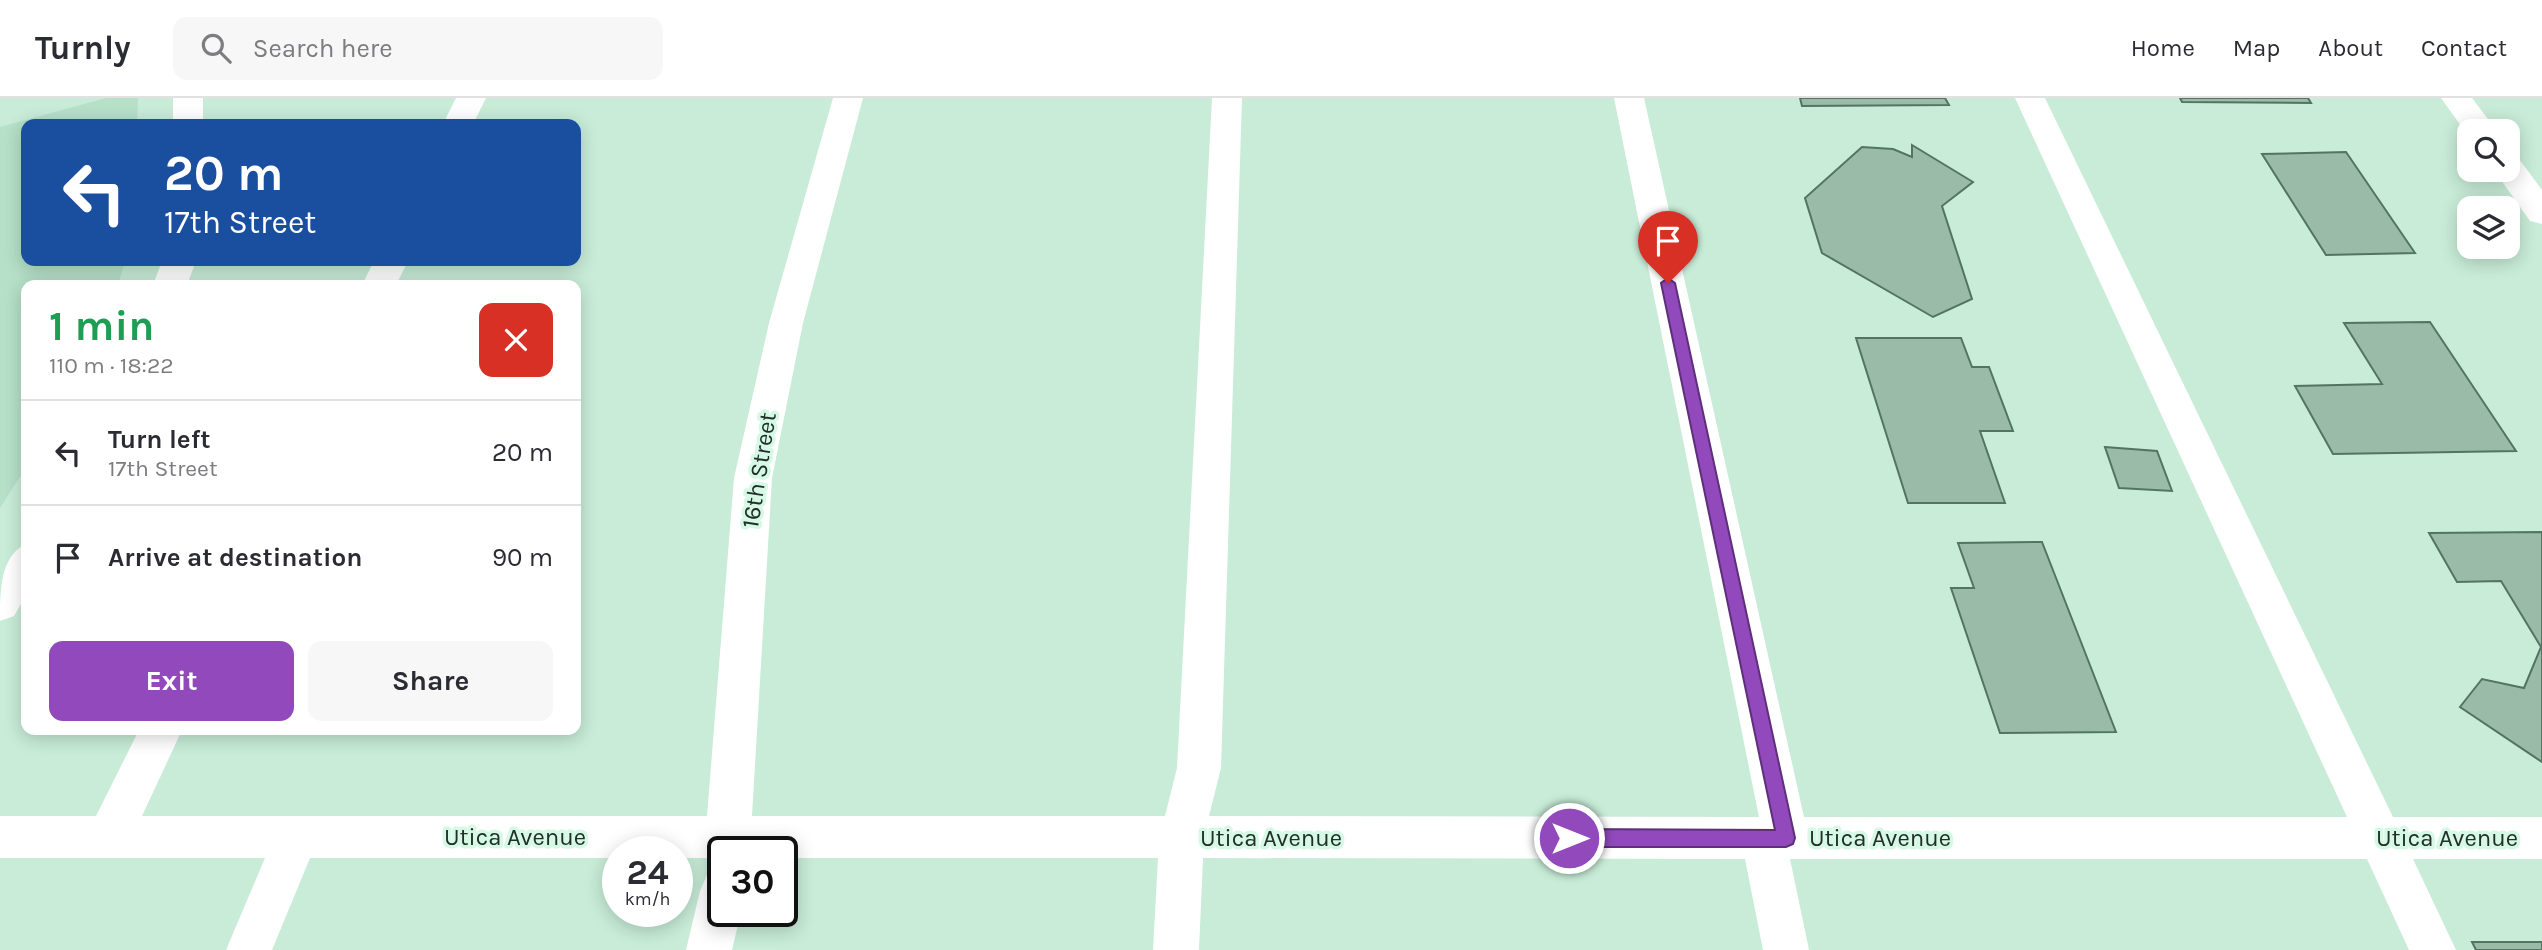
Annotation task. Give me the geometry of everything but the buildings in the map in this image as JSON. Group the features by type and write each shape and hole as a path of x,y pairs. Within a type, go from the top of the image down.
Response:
{"street":[{"path":"188,98 188,119"},
{"path":"460,119 471,98"},
{"name":"16th Street","path":"729,836 752,478 786,323 848,98"},
{"path":"1176,950 1181,838 1199,768 1227,98"},
{"path":"1629,98 1774,838 1786,950"},
{"path":"2030,98 2433,950"},
{"path":"2456,98 2472,119"},
{"path":"2519,182 2542,214"},
{"path":"0,604 21,568"},
{"path":"109,837 159,735"},
{"name":"Utica Avenue","path":"0,837 296,837 707,845"},
{"path":"249,950 296,837"},
{"name":"Utica Avenue","path":"798,844 1181,838 2542,838"},
{"path":"709,950 714,927"}],"shaded area":[{"path":"106,98 138,98 137,119 29,119"},
{"path":"21,121 21,266 124,266 119,280 21,280 21,475 0,508 0,127"}],"route":[{"path":"1569,838 1786,838 1668,283"}]}
